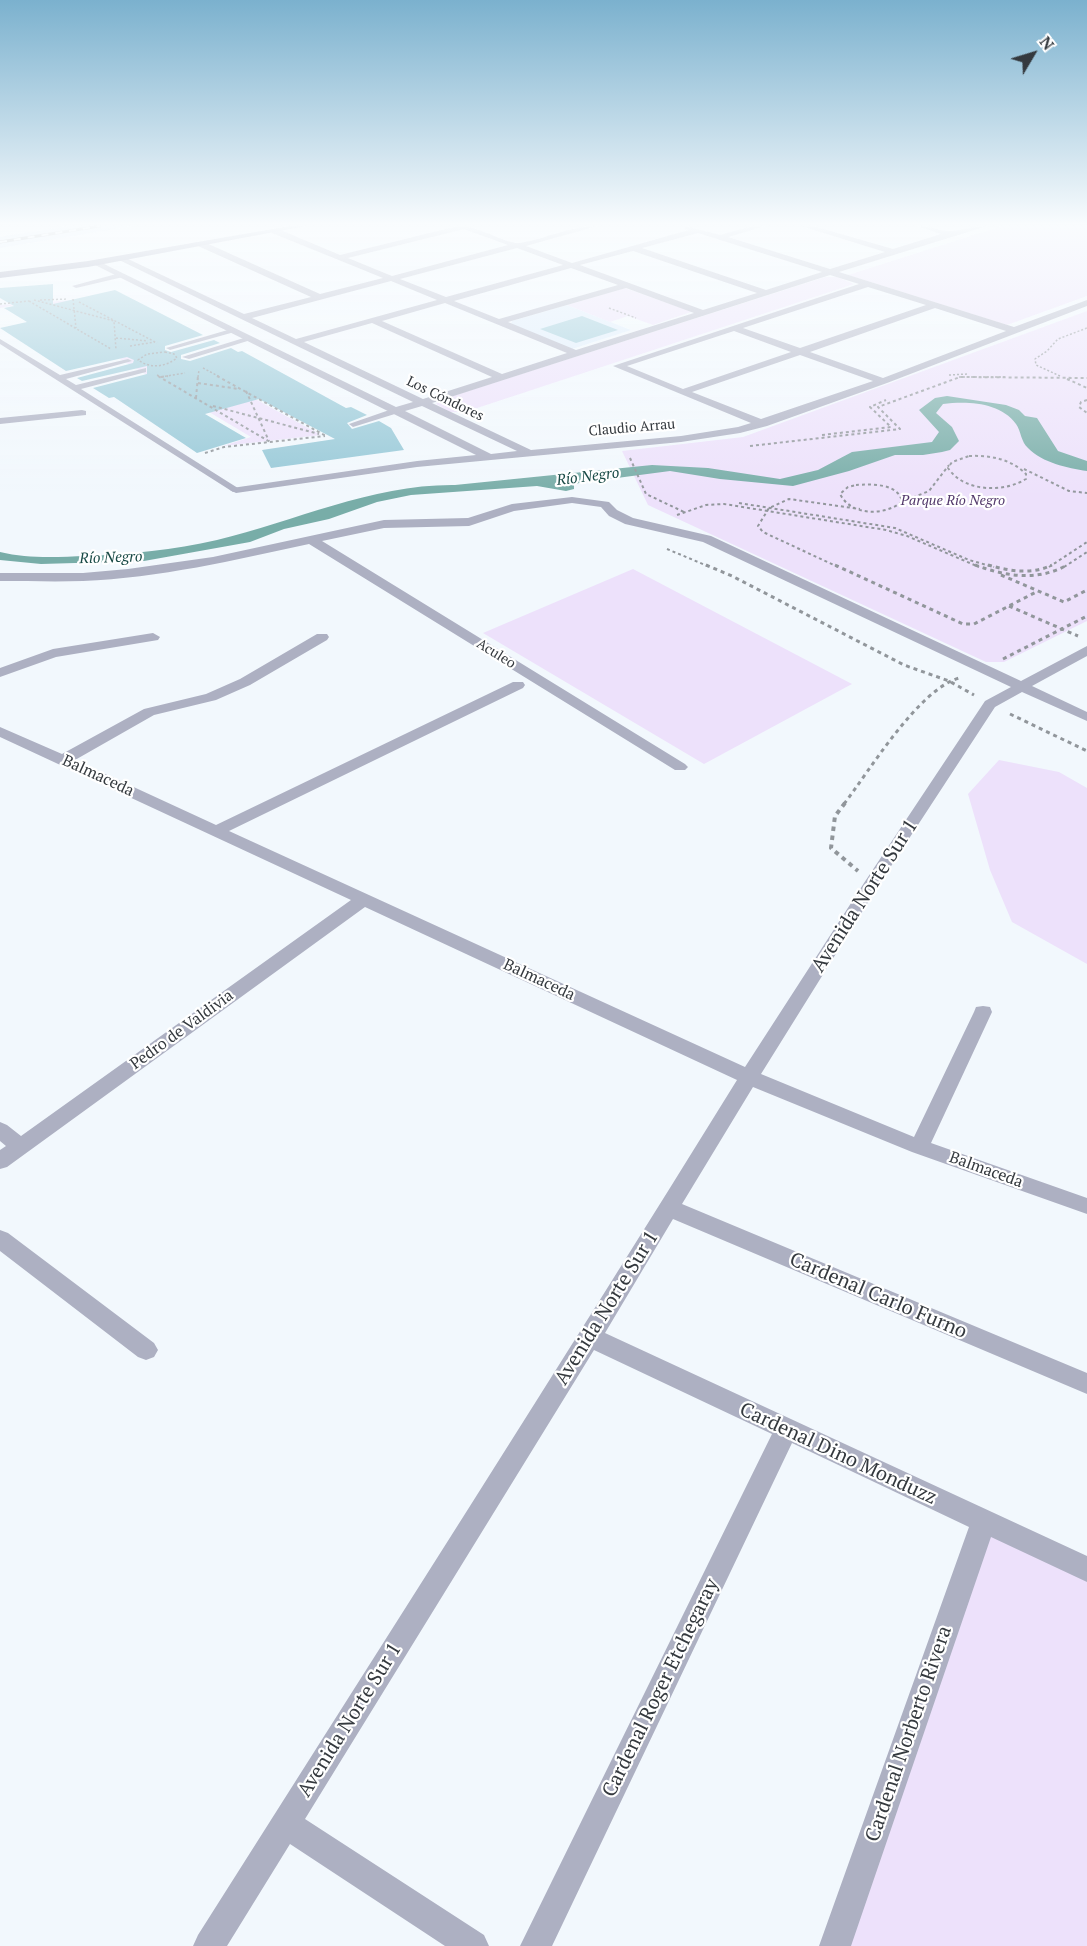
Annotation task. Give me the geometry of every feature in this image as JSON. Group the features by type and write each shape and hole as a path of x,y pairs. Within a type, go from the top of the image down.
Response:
{"street":[{"name":"Los Cóndores","path":"205,317 490,458"},
{"name":"Los Cóndores","path":"243,317 530,454"},
{"path":"295,342 384,317"},
{"path":"487,317 575,353"},
{"path":"500,322 518,317"},
{"path":"394,411 692,317"},
{"path":"763,424 618,366 766,317"},
{"path":"682,392 901,317"},
{"path":"974,317 1016,330"},
{"name":"Claudio Arrau","path":"236,490 417,464 702,436 740,430 884,381 1051,317"},
{"path":"372,320 501,377"},
{"path":"734,327 884,381"},
{"path":"242,335 267,328"},
{"path":"0,421 82,413"},
{"path":"428,427 470,413"},
{"path":"0,577 83,577 128,573 213,561 384,524 469,522 512,508 572,500 605,504 614,513 629,521 707,539 1087,717"},
{"name":"Aculeo","path":"313,541 680,767"},
{"path":"0,674 53,653 153,637"},
{"path":"63,760 149,712 211,697 245,681 322,637"},
{"name":"Avenida Norte Sur 1","path":"209,1946 590,1337 748,1077 990,704 1087,650"},
{"path":"216,831 518,685"},
{"name":"Balmaceda","path":"0,731 748,1077 919,1147 1086,1202"},
{"name":"Pedro de Valdivia","path":"0,1161 363,900"},
{"path":"919,1147 983,1012"},
{"path":"0,1130 20,1146"},
{"name":"Cardenal Carlo Furno","path":"669,1208 1087,1384"},
{"path":"0,1239 146,1350"},
{"name":"Cardenal Dino Monduzz","path":"590,1337 1087,1569"},
{"name":"Cardenal Roger Etchegaray","path":"536,1946 786,1430"},
{"name":"Cardenal Norberto Rivera","path":"835,1946 984,1521"},
{"path":"285,1823 473,1946"}],"lane":[{"path":"170,348 242,335"},
{"path":"186,357 242,335"},
{"path":"0,341 236,490"},
{"path":"59,378 128,361"},
{"path":"74,388 144,370"},
{"path":"353,424 394,411"}],"path":[{"path":"75,317 76,328"},
{"path":"98,317 114,321 116,352"},
{"path":"633,317 660,327"},
{"path":"1087,328 1058,339 1047,351 1035,359 1036,365 1087,388"},
{"path":"116,338 155,342"},
{"path":"160,377 181,374 200,366 196,398"},
{"path":"939,379 958,374 1087,377"},
{"path":"928,383 870,407 891,427 749,445 900,429 878,407 951,378 1087,377"},
{"path":"198,383 246,392 270,442"},
{"path":"1087,400 1081,402 1079,407 1087,413"},
{"path":"207,405 326,436 224,447"},
{"path":"1038,591 974,624 963,624 763,532 758,526 767,509 779,501 789,499 860,509 891,509 902,502 931,491 950,463 967,457 1004,459 1069,491 1087,493"},
{"path":"630,458 646,494 684,512"},
{"path":"950,463 948,468 950,474 956,479 991,488 1014,486 1021,483 1026,478 1023,468"},
{"path":"860,509 845,503 840,494 843,490 856,485 875,485 893,490 899,494 902,502"},
{"path":"739,503 888,530 1064,602 1087,590"},
{"path":"674,517 694,507 715,504 767,509 895,528 969,560 1006,570 1032,571 1049,567 1087,542"},
{"path":"660,547 732,576 904,665 949,681 990,704 1087,751"},
{"path":"993,572 1016,575 1051,572 1087,552"},
{"path":"1009,606 1087,640"},
{"path":"872,883 831,848 835,816 918,706 949,681 986,670"}],"shaded area":[{"path":"526,317 597,317 631,330 572,349 511,324 512,321"}],"green space":[{"path":"49,317 105,317 321,435 223,446 251,437"},
{"path":"597,317 626,317 610,322"},
{"path":"630,317 677,317 653,325"},
{"path":"700,317 754,317 465,412 450,412 436,404 440,400"},
{"path":"981,317 1030,317 1007,325"},
{"name":"Parque Río Negro","path":"1071,317 1087,317 1087,621 1004,662 986,662 648,505 622,451 743,437"},
{"path":"633,569 852,684 704,764 483,633"},
{"path":"999,760 1059,772 1087,788 1087,964 1012,922 990,870 968,794"},
{"path":"984,1521 1087,1569 1087,1946 835,1946"}],"water":[{"name":"Río Negro","path":"947,396 1006,405 1019,410 1025,416 1037,418 1058,451 1087,461 1087,471 1041,458 1028,448 1016,424 1001,411 972,403 952,403 943,404 936,413 952,427 959,441 950,450 923,455 895,455 849,471 793,486 720,479 670,471 579,483 574,485 574,489 566,491 537,486 411,495 377,502 329,519 284,529 250,542 144,561 41,564 0,560 0,552 32,557 65,557 136,553 184,546 247,532 364,497 424,486 455,485 652,465 708,468 780,479 818,470 852,452 932,442 939,432 919,410 935,398"}],"building":[{"path":"18,317 167,317 203,335 165,346 165,350 171,352 214,340 220,343 181,355 181,359 190,361 231,348 238,352 242,351 346,408 351,407 367,415 347,423 352,429 379,421 391,428 404,450 271,468 262,450 335,439 259,399 205,414 246,438 197,453 114,397 109,398 93,388 147,374 147,366 82,381 77,378 133,363 134,360 127,357 66,371 0,328 27,322"},
{"path":"584,317 618,330 576,343 540,329"}]}
